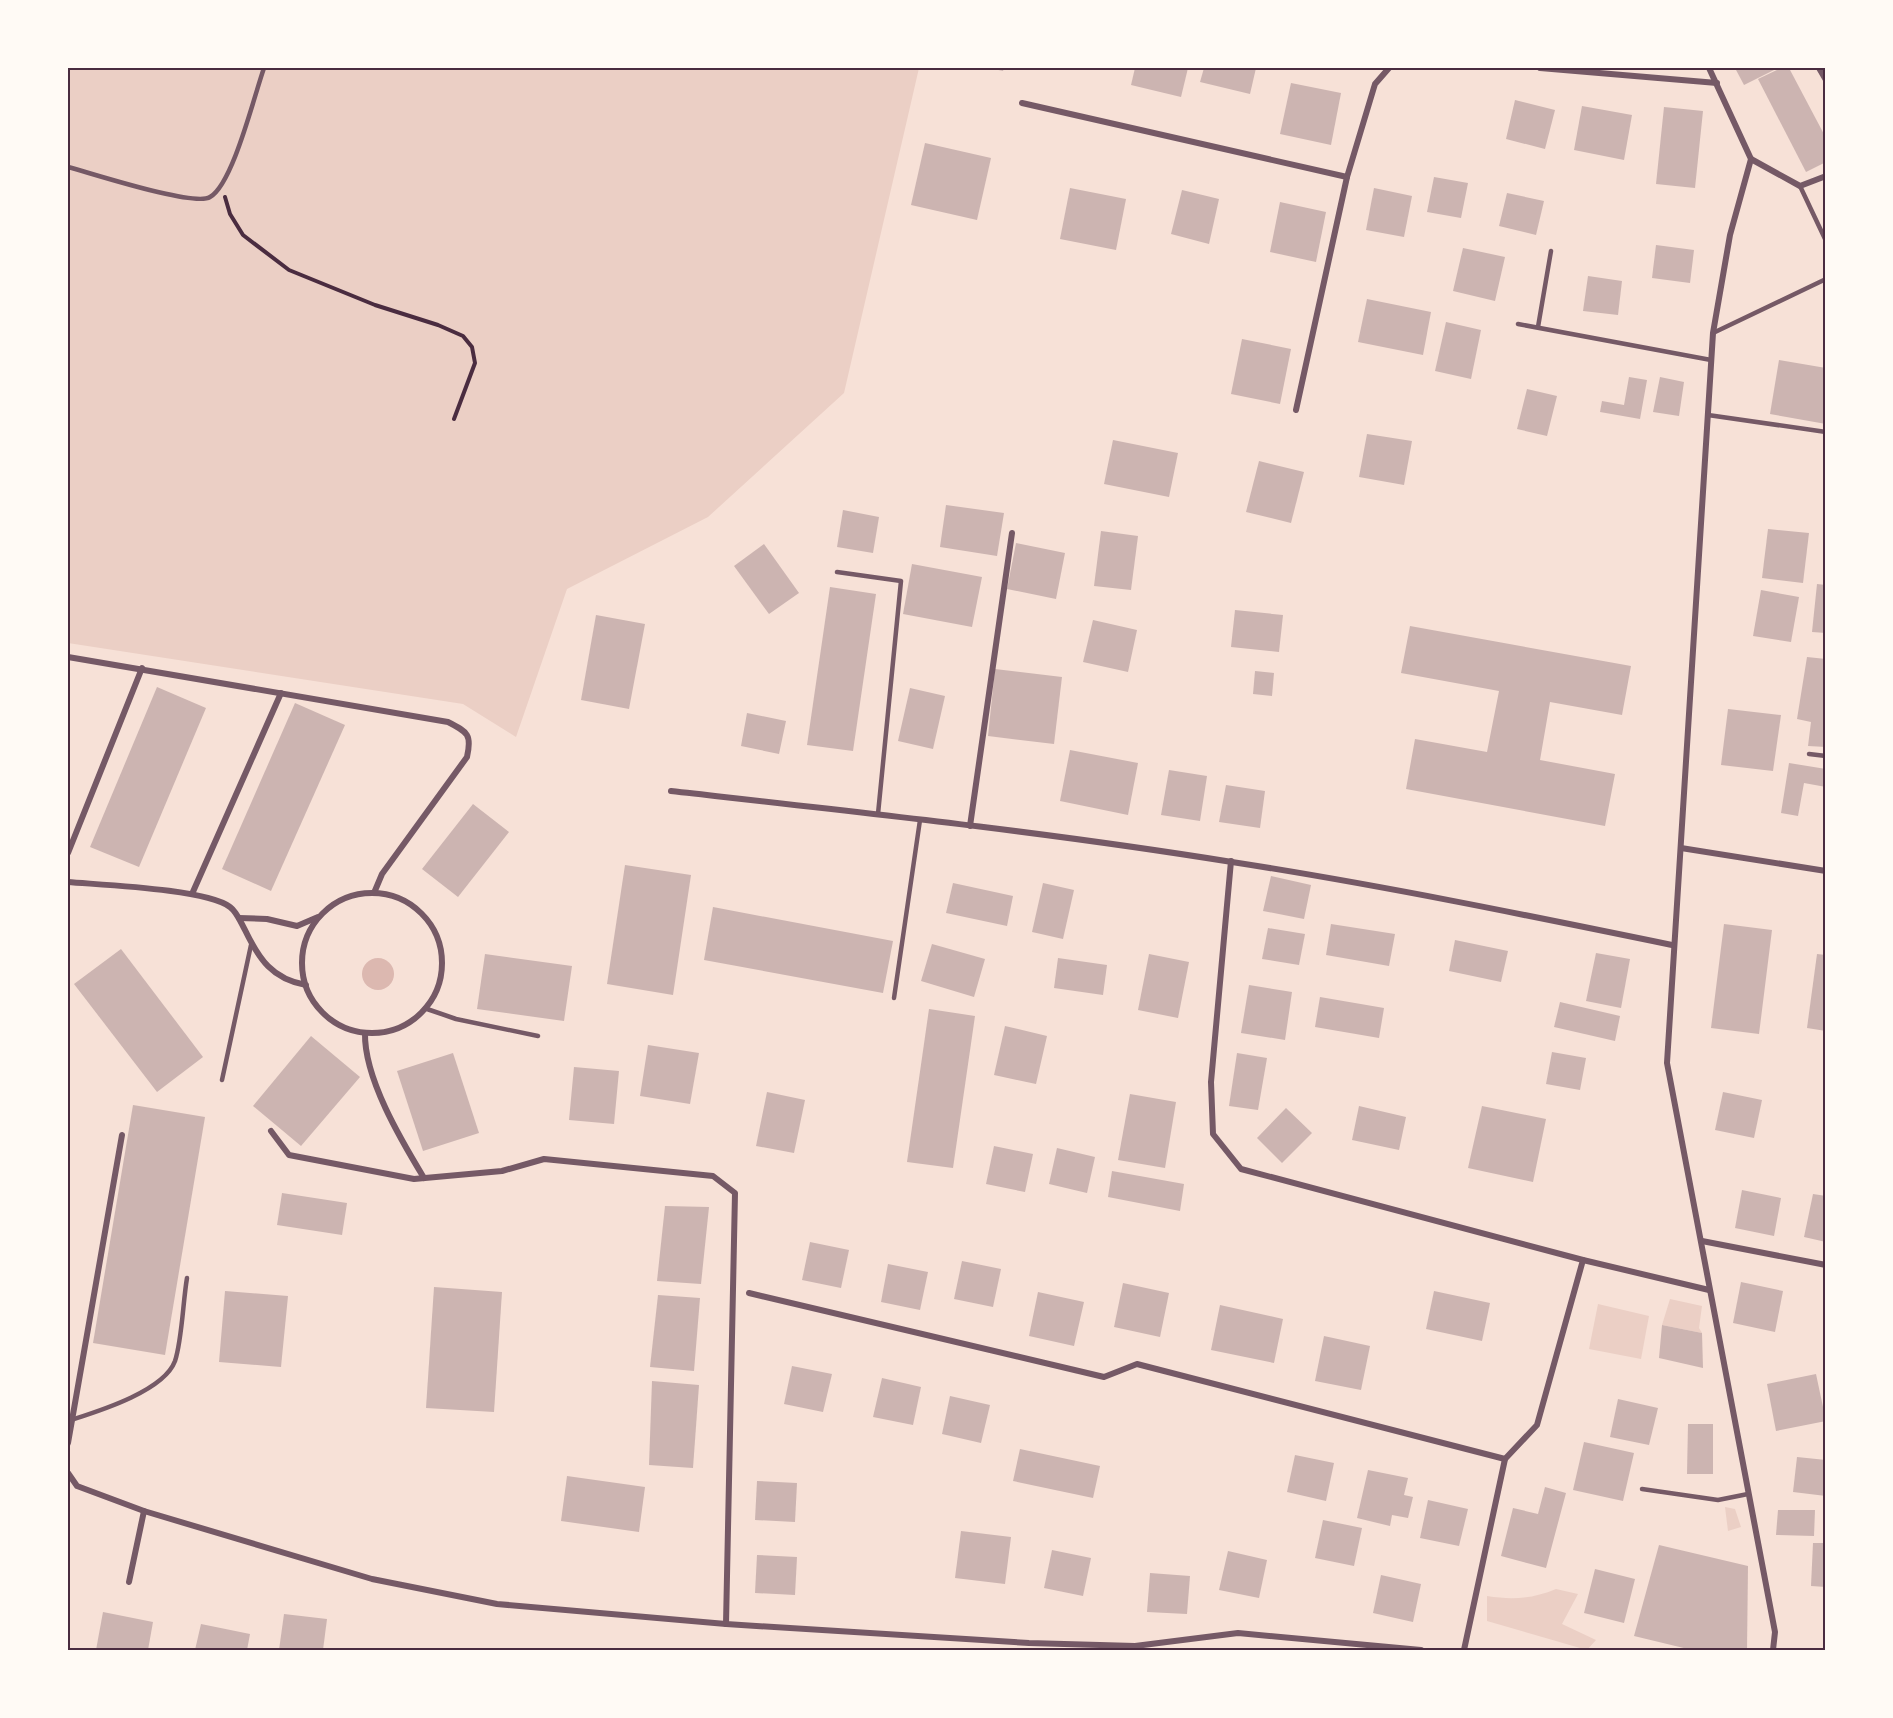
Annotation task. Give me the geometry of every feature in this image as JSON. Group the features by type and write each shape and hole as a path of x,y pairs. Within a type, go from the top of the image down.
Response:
{"street":[{"path":"1296,410 1347,177 1375,84 1389,68"},
{"path":"1540,68 1717,83"},
{"path":"1708,68 1751,159 1800,186 1826,176"},
{"path":"1819,68 1826,80"},
{"path":"1022,103 1347,177"},
{"path":"1751,159 1730,235 1713,333 1666,1063 1775,1632 1773,1650"},
{"path":"970,826 1012,533"},
{"path":"68,657 448,722 465,730 470,742 467,757 382,874 374,893"},
{"path":"68,853 142,668"},
{"path":"192,894 281,693"},
{"path":"671,791 878,814 1231,861 1458,901 1672,945"},
{"path":"1681,848 1826,871"},
{"path":"1231,861 1211,1082 1214,1134 1241,1169 1583,1260 1710,1290"},
{"path":"68,882 192,894 230,907 239,918 251,945 267,966 286,981 306,985"},
{"path":"239,918 267,919 297,926 319,917 344,898 374,893 398,897 415,907 429,921 438,938 443,957 441,976 435,995 426,1009 407,1024 387,1032 365,1033 346,1028 328,1018 315,1003 306,985 302,968 303,950 309,932 319,917"},
{"path":"365,1033 365,1053 399,1136 424,1178"},
{"path":"272,1131 289,1155 414,1179 502,1171 544,1159 712,1176 735,1193 726,1624"},
{"path":"68,1443 122,1135"},
{"path":"1701,1241 1826,1265"},
{"path":"1464,1650 1505,1459 1537,1425 1583,1260"},
{"path":"749,1293 1104,1377 1137,1365 1505,1459"},
{"path":"68,1473 77,1485 144,1511 372,1579 497,1604 726,1624 1029,1643 1135,1646 1238,1634 1421,1650"},
{"path":"129,1582 144,1511"}],"lane":[{"path":"68,167 187,200 208,199 222,188 237,151 264,68"},
{"path":"1800,186 1826,241"},
{"path":"1538,327 1551,251"},
{"path":"1713,333 1826,279"},
{"path":"1518,324 1711,360"},
{"path":"1708,415 1826,432"},
{"path":"837,572 901,581 878,814"},
{"path":"1809,754 1826,756"},
{"path":"894,998 920,820"},
{"path":"222,1080 251,945"},
{"path":"426,1009 456,1019 538,1036"},
{"path":"71,1420 129,1400 158,1380 175,1363 187,1278"},
{"path":"1642,1489 1718,1500 1748,1494"}],"path":[{"path":"222,188 230,214 243,235 262,253 289,270 375,305 438,324 463,336 472,347 475,363 454,419"}],"shaded area":[{"path":"68,68 919,68 844,393 708,517 567,589 516,737 463,704 68,643"},
{"path":"378,958 389,963 394,974 389,985 378,990 367,985 362,974 367,963"},
{"path":"1670,1299 1702,1306 1699,1328 1702,1333 1662,1325"},
{"path":"1598,1304 1649,1316 1641,1359 1589,1349"},
{"path":"1725,1507 1735,1509 1741,1527 1728,1531"},
{"path":"1556,1589 1578,1594 1562,1624 1596,1640 1587,1650 1487,1621 1487,1596 1522,1598"}],"building":[{"path":"1135,68 1188,68 1181,97 1131,85"},
{"path":"1204,68 1256,68 1250,94 1200,82"},
{"path":"1735,68 1773,68 1774,70 1744,85"},
{"path":"1781,68 1789,68 1826,138 1826,162 1806,172 1758,79"},
{"path":"1291,83 1341,93 1331,145 1280,134"},
{"path":"1515,100 1555,110 1545,149 1506,139"},
{"path":"1582,106 1632,115 1624,160 1574,150"},
{"path":"1664,107 1703,111 1695,188 1656,184"},
{"path":"925,143 991,158 977,220 911,205"},
{"path":"1434,177 1468,183 1461,218 1427,212"},
{"path":"1070,188 1126,199 1116,250 1060,239"},
{"path":"1374,188 1412,196 1404,237 1366,230"},
{"path":"1182,190 1219,199 1209,244 1171,234"},
{"path":"1507,193 1544,201 1536,235 1499,226"},
{"path":"1280,202 1326,212 1316,262 1270,252"},
{"path":"1656,245 1694,250 1690,283 1652,278"},
{"path":"1463,248 1505,257 1495,301 1453,291"},
{"path":"1588,276 1622,281 1618,315 1583,311"},
{"path":"1367,299 1431,312 1423,355 1358,342"},
{"path":"1446,322 1481,330 1471,379 1435,371"},
{"path":"1242,339 1291,349 1280,404 1231,394"},
{"path":"1779,360 1826,368 1826,424 1770,414"},
{"path":"1629,377 1647,380 1640,419 1600,412 1602,401 1624,405"},
{"path":"1660,377 1684,382 1679,416 1653,412"},
{"path":"1527,389 1557,396 1547,436 1517,429"},
{"path":"1367,434 1412,441 1404,485 1359,477"},
{"path":"1113,440 1178,453 1169,497 1104,484"},
{"path":"1259,461 1304,472 1291,523 1246,512"},
{"path":"946,505 1004,513 997,556 940,547"},
{"path":"843,510 879,517 873,553 837,547"},
{"path":"1768,529 1809,533 1803,583 1762,578"},
{"path":"1101,531 1138,536 1131,590 1094,586"},
{"path":"1016,543 1065,553 1056,599 1007,589"},
{"path":"764,544 799,593 769,614 734,566"},
{"path":"912,564 982,577 972,627 903,614"},
{"path":"1817,584 1826,585 1826,633 1812,632"},
{"path":"830,587 876,594 853,751 807,745"},
{"path":"1761,590 1799,597 1791,642 1753,636"},
{"path":"1235,610 1283,615 1279,652 1231,647"},
{"path":"596,615 645,624 629,709 581,700"},
{"path":"1093,620 1137,630 1128,672 1083,662"},
{"path":"1410,626 1631,666 1622,715 1550,702 1540,760 1615,774 1605,826 1406,789 1415,739 1487,752 1499,691 1401,673"},
{"path":"1807,657 1826,659 1826,747 1808,746 1811,722 1797,719"},
{"path":"995,669 1062,677 1054,744 988,736"},
{"path":"1255,671 1274,673 1272,696 1253,694"},
{"path":"157,687 206,708 139,867 90,847"},
{"path":"910,688 945,696 933,749 898,741"},
{"path":"295,703 345,725 271,891 222,869"},
{"path":"1728,709 1781,715 1773,771 1721,765"},
{"path":"747,713 786,721 779,754 741,746"},
{"path":"1070,750 1138,763 1128,815 1060,801"},
{"path":"1789,763 1826,769 1826,787 1804,783 1798,816 1781,813"},
{"path":"1169,770 1207,776 1200,821 1161,815"},
{"path":"1226,785 1265,791 1260,828 1219,822"},
{"path":"473,804 509,832 458,897 422,869"},
{"path":"625,865 691,875 673,995 607,984"},
{"path":"1271,876 1311,885 1304,919 1263,911"},
{"path":"953,883 1013,896 1007,926 946,913"},
{"path":"1043,883 1074,890 1063,939 1032,932"},
{"path":"713,907 893,941 883,993 704,960"},
{"path":"1331,924 1395,934 1389,966 1326,955"},
{"path":"1724,924 1772,930 1759,1034 1711,1028"},
{"path":"1268,928 1305,934 1299,965 1262,959"},
{"path":"1455,940 1508,951 1501,982 1449,971"},
{"path":"932,944 985,959 974,997 921,981"},
{"path":"121,949 203,1057 157,1092 74,984"},
{"path":"1596,953 1630,959 1621,1008 1586,1001"},
{"path":"485,954 572,966 564,1021 477,1009"},
{"path":"1149,954 1189,962 1178,1018 1138,1010"},
{"path":"1817,954 1826,955 1826,1031 1807,1028"},
{"path":"1058,958 1107,965 1103,995 1054,988"},
{"path":"1249,985 1292,992 1285,1040 1241,1033"},
{"path":"1320,997 1384,1008 1379,1038 1315,1027"},
{"path":"1560,1002 1620,1016 1615,1041 1554,1027"},
{"path":"929,1009 975,1016 953,1168 907,1162"},
{"path":"1005,1026 1047,1036 1036,1084 994,1075"},
{"path":"311,1036 360,1077 301,1146 253,1106"},
{"path":"648,1045 699,1053 690,1104 640,1096"},
{"path":"1552,1052 1586,1058 1580,1090 1546,1084"},
{"path":"453,1053 479,1133 423,1151 397,1071"},
{"path":"1237,1053 1267,1058 1258,1110 1229,1106"},
{"path":"574,1067 619,1071 614,1124 569,1120"},
{"path":"767,1092 805,1100 794,1153 756,1146"},
{"path":"1723,1092 1762,1100 1754,1138 1715,1130"},
{"path":"1130,1094 1176,1102 1165,1168 1118,1160"},
{"path":"133,1105 205,1117 165,1355 93,1343"},
{"path":"1359,1106 1406,1117 1399,1150 1352,1140"},
{"path":"1482,1106 1546,1119 1533,1182 1468,1168"},
{"path":"1286,1108 1312,1133 1282,1163 1257,1138"},
{"path":"994,1146 1033,1154 1025,1192 986,1184"},
{"path":"1057,1148 1095,1157 1087,1193 1049,1184"},
{"path":"1112,1171 1184,1184 1180,1211 1108,1197"},
{"path":"1742,1190 1781,1198 1774,1236 1735,1228"},
{"path":"282,1193 347,1203 342,1235 277,1225"},
{"path":"1813,1194 1826,1196 1826,1242 1804,1237"},
{"path":"665,1206 709,1207 701,1284 657,1281"},
{"path":"810,1242 849,1250 841,1288 802,1280"},
{"path":"962,1261 1001,1269 993,1307 954,1299"},
{"path":"888,1264 928,1272 920,1310 881,1302"},
{"path":"1741,1282 1783,1291 1775,1332 1733,1323"},
{"path":"1123,1283 1169,1293 1160,1337 1114,1327"},
{"path":"434,1287 502,1292 494,1412 426,1408"},
{"path":"225,1291 288,1296 281,1367 219,1362"},
{"path":"1434,1291 1490,1303 1482,1341 1426,1329"},
{"path":"1038,1292 1084,1302 1074,1346 1029,1336"},
{"path":"658,1295 700,1298 694,1371 650,1367"},
{"path":"1220,1305 1283,1319 1274,1363 1211,1350"},
{"path":"1662,1325 1702,1333 1703,1368 1659,1358"},
{"path":"1324,1336 1370,1346 1361,1390 1315,1381"},
{"path":"792,1366 832,1374 823,1412 784,1404"},
{"path":"1816,1374 1826,1421 1776,1431 1767,1384"},
{"path":"882,1378 921,1387 913,1425 873,1417"},
{"path":"652,1381 699,1385 693,1468 649,1465"},
{"path":"950,1396 990,1405 981,1443 942,1434"},
{"path":"1618,1399 1658,1408 1649,1445 1610,1437"},
{"path":"1688,1424 1713,1424 1713,1474 1687,1474"},
{"path":"1584,1442 1634,1453 1623,1501 1573,1490"},
{"path":"1020,1449 1100,1466 1093,1498 1013,1481"},
{"path":"1295,1455 1334,1463 1326,1501 1287,1492"},
{"path":"1797,1457 1826,1460 1826,1496 1793,1492"},
{"path":"1368,1470 1408,1478 1404,1495 1413,1497 1408,1518 1392,1515 1390,1526 1357,1518"},
{"path":"567,1476 645,1487 639,1532 561,1521"},
{"path":"757,1481 797,1483 795,1522 755,1520"},
{"path":"1545,1487 1566,1493 1546,1568 1501,1556 1513,1508 1538,1514"},
{"path":"1428,1500 1468,1509 1459,1546 1420,1538"},
{"path":"1778,1510 1815,1510 1814,1536 1776,1535"},
{"path":"1323,1520 1362,1528 1354,1566 1315,1558"},
{"path":"961,1531 1011,1537 1005,1584 955,1578"},
{"path":"1813,1543 1826,1543 1826,1587 1811,1586"},
{"path":"1659,1545 1748,1566 1747,1650 1692,1650 1634,1636"},
{"path":"1052,1550 1091,1558 1083,1596 1044,1588"},
{"path":"1228,1551 1267,1560 1259,1598 1219,1590"},
{"path":"757,1555 797,1557 795,1595 755,1593"},
{"path":"1595,1569 1635,1579 1624,1623 1584,1613"},
{"path":"1150,1573 1190,1576 1187,1614 1147,1612"},
{"path":"1381,1575 1421,1584 1413,1622 1373,1613"},
{"path":"103,1612 153,1622 148,1650 96,1650"},
{"path":"284,1614 327,1619 323,1650 279,1650"},
{"path":"201,1624 250,1634 247,1650 195,1650"}]}
